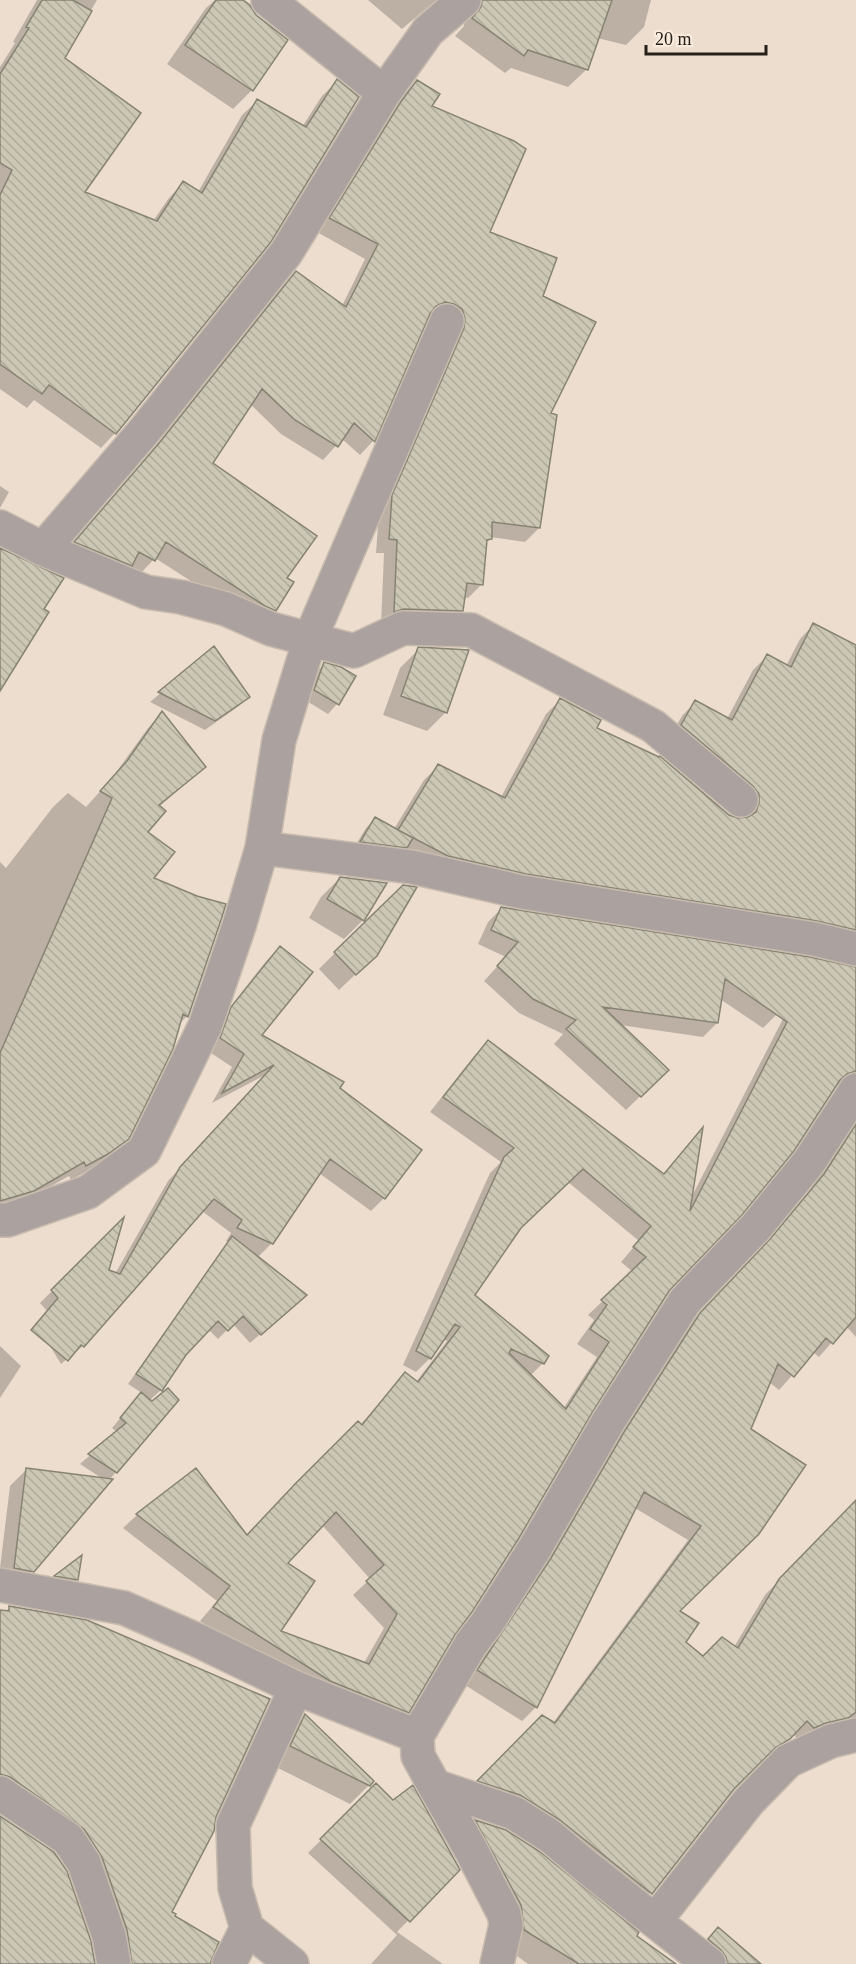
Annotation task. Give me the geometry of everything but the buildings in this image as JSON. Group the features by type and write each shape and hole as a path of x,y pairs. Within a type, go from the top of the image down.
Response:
{"street":[{"path":"268,0 384,93"},
{"path":"44,549 145,430 286,253 384,93 428,31 464,0"},
{"path":"0,1220 8,1220 88,1192 144,1151 205,1026 239,926 262,848 279,740 310,639 447,321"},
{"path":"0,526 44,549 146,592 181,597 226,609 271,629 354,651 404,628 471,630 653,726 741,800"},
{"path":"262,848 412,867 522,892 814,939 856,949"},
{"path":"497,1964 506,1925 504,1914 496,1895 418,1756 417,1736 471,1644 535,1548 608,1422 685,1301 756,1227 809,1162 856,1090"},
{"path":"0,1585 124,1608 296,1688 417,1736"},
{"path":"292,1964 248,1928 235,1888 234,1825 296,1688"},
{"path":"655,1921 749,1801 788,1761 831,1741 856,1735"},
{"path":"435,1786 514,1813 550,1836 709,1964"},
{"path":"0,1792 68,1839 84,1863 110,1936 114,1964"},
{"path":"229,1964 248,1928"}]}
